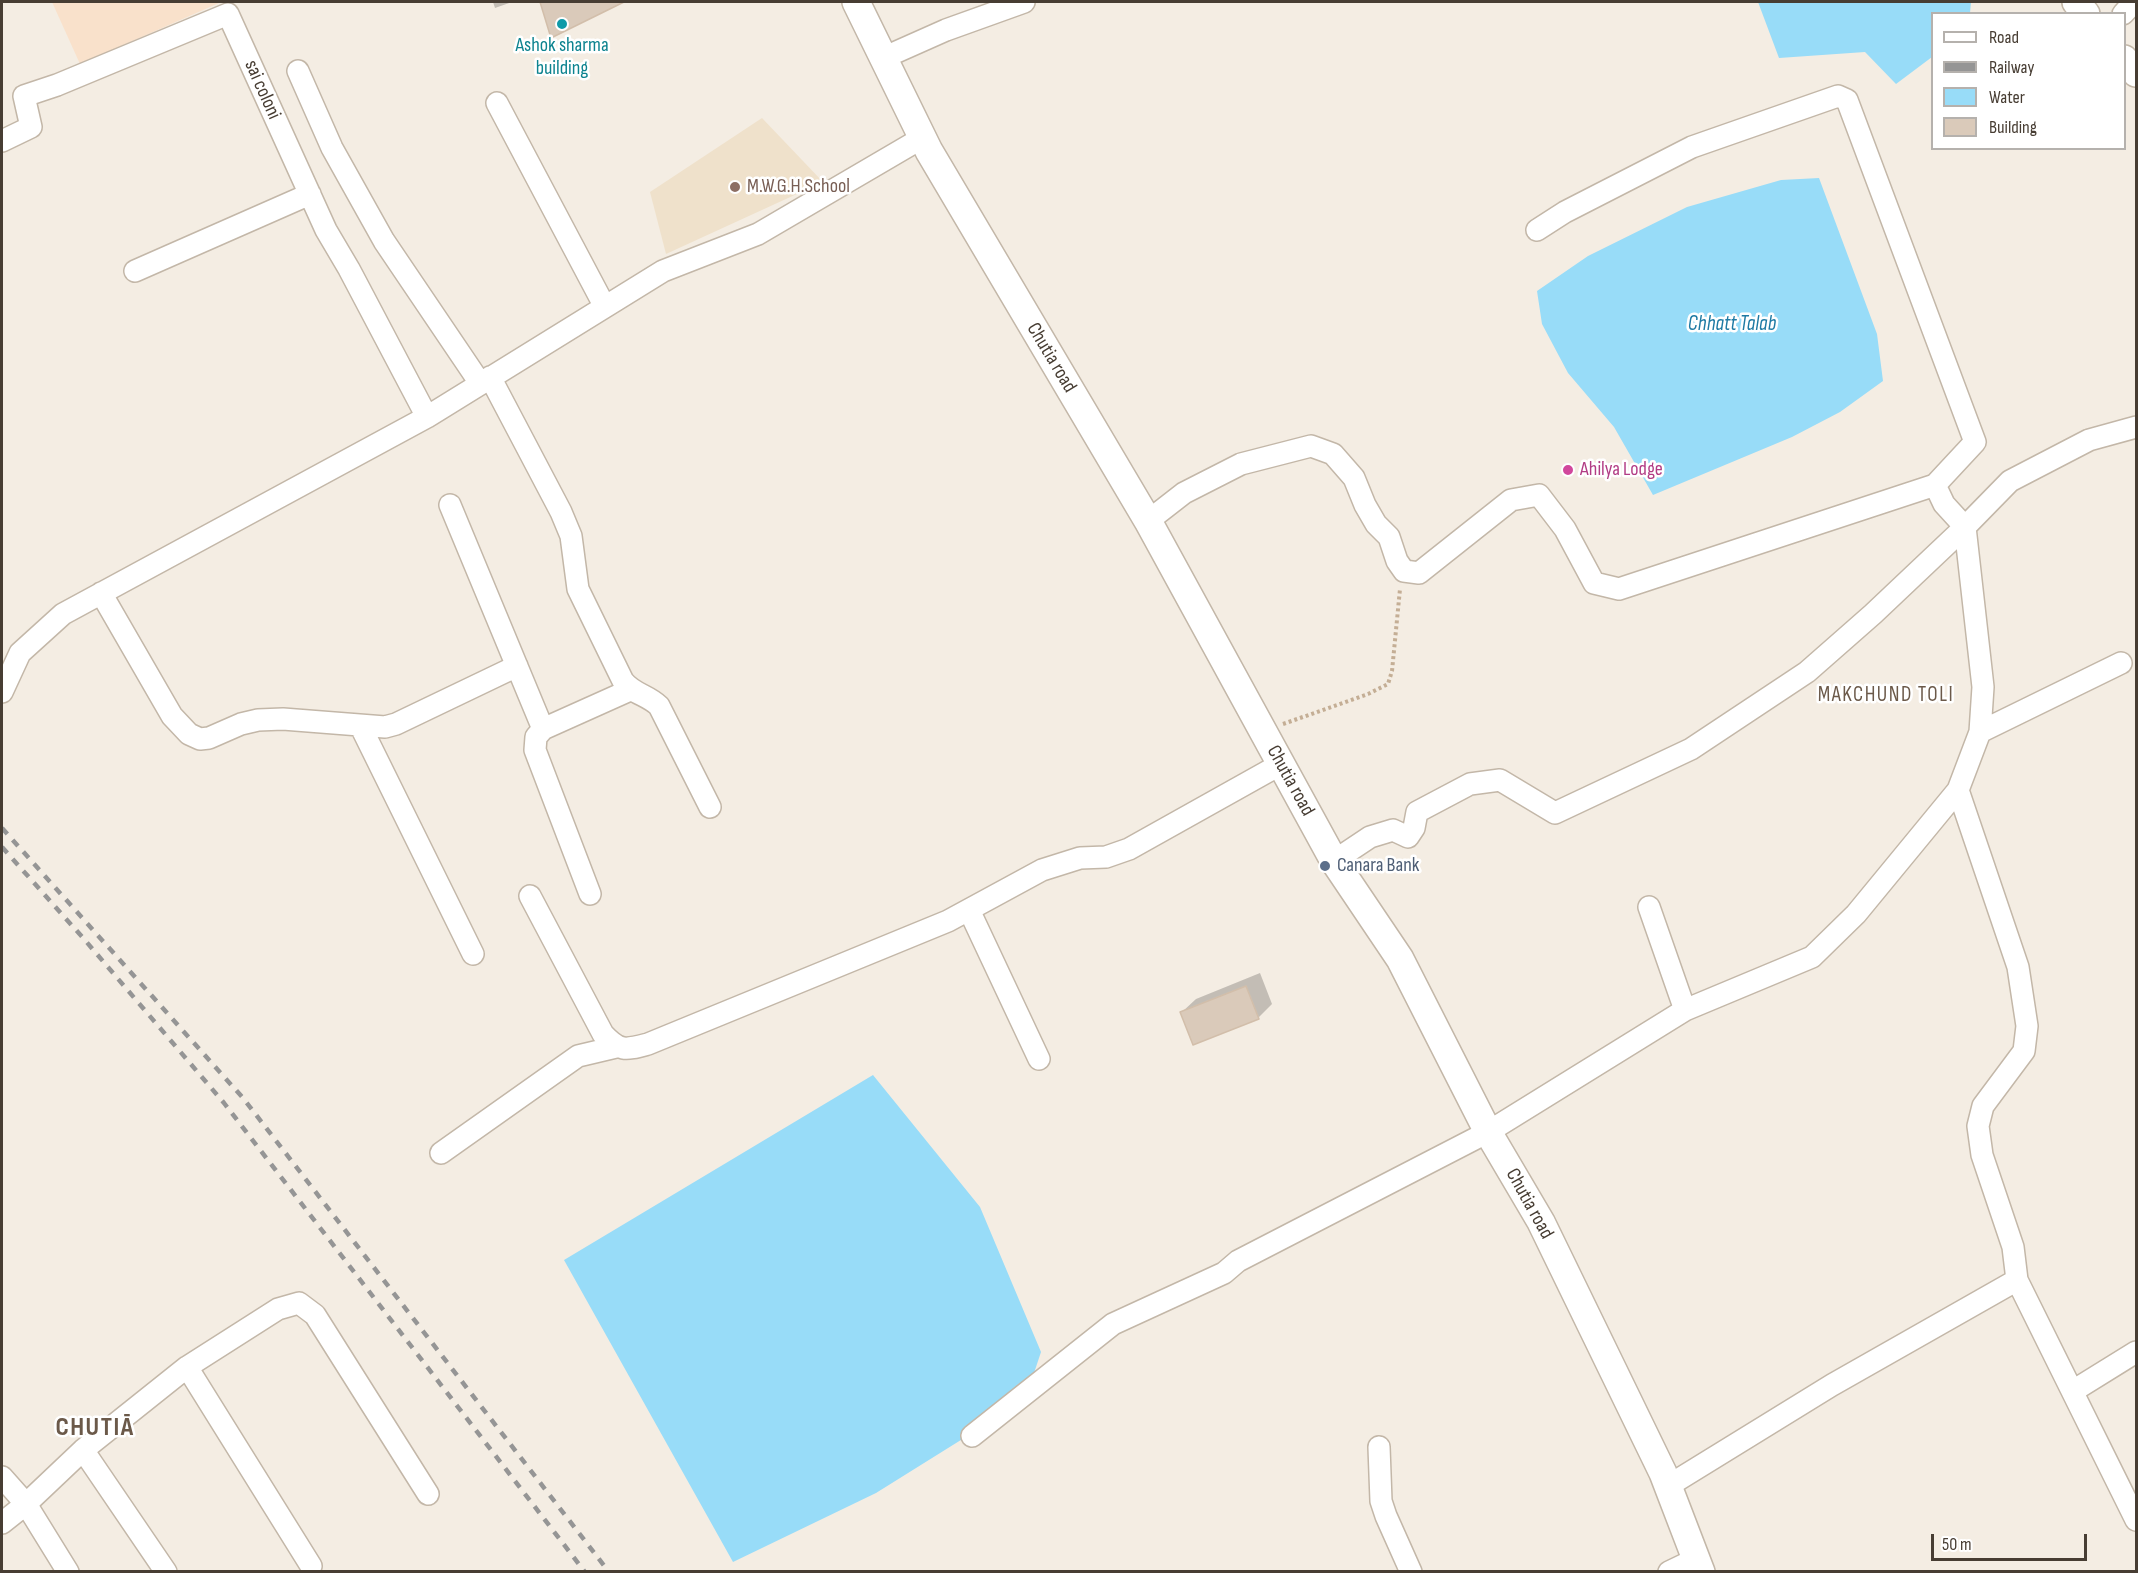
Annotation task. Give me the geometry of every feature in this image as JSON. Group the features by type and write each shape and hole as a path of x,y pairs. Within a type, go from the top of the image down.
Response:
{"street":[{"name":"Chutia road","path":"856,2 922,138 1148,521 1334,861 1400,959 1488,1132 1541,1222 1668,1486 1699,1565"},
{"path":"883,58 946,30 1024,2"},
{"name":"sai coloni","path":"2,141 31,127 24,96 57,85 225,8 326,230 427,417"},
{"path":"2126,61 2136,73"},
{"path":"298,71 332,148 384,241 485,380 561,512 571,536 578,589 623,681 630,690 651,698 659,706 710,807"},
{"path":"1148,521 1184,493 1241,464 1311,446 1333,454 1354,478 1365,505 1376,524 1389,537 1397,561 1404,571 1419,573 1511,500 1539,495 1565,528 1594,583 1619,589 1935,485 1975,442 1847,100 1838,96 1692,147 1565,212 1537,230"},
{"path":"498,103 605,307"},
{"path":"2,671 63,614 427,417 663,271 758,234 922,138"},
{"path":"135,271 310,194"},
{"path":"1334,861 1370,837 1393,830 1408,837 1414,828 1417,812 1470,784 1500,780 1555,813 1691,749 1807,672 1873,614 2010,481 2089,440 2136,427"},
{"path":"972,1436 1113,1324 1224,1273 1238,1261 1488,1132 1685,1010 1812,957 1856,914 1958,790 1980,732 1983,687 1965,527 1944,504 1935,485"},
{"path":"450,505 543,729"},
{"path":"101,593 172,716 189,734 200,739 258,720 283,719 385,727 404,722 517,666"},
{"path":"2,692 20,653"},
{"path":"1980,732 2121,663"},
{"path":"590,894 535,750 536,736 543,729 630,690"},
{"path":"360,725 473,954"},
{"path":"441,1153 578,1056 616,1047 628,1049 648,1044 927,930 1051,867 1080,858 1106,856 1129,849 1281,764"},
{"path":"1958,790 2018,967 2027,1026 2024,1052 1983,1106 1978,1126 1982,1155 2013,1247 2017,1280 2136,1520"},
{"path":"530,897 603,1034 616,1047"},
{"path":"1649,907 1685,1010"},
{"path":"969,910 1039,1059"},
{"path":"1668,1486 1832,1385 2017,1280"},
{"path":"2,1523 26,1504 83,1450 187,1367 278,1309 299,1303 315,1315 428,1494"},
{"path":"2073,1391 2136,1352"},
{"path":"187,1367 311,1566"},
{"path":"1379,1447 1381,1501 1411,1572"},
{"path":"83,1450 166,1572"},
{"path":"2,1477 26,1504 68,1572"},
{"path":"1669,1572 1699,1565"}],"path":[{"path":"1263,732 1368,694 1388,684 1392,672 1398,603 1404,571"}],"shaded area":[{"path":"52,2 218,2 219,3 80,64"},
{"name":"M.W.G.H.School","path":"762,118 823,182 666,254 650,192"}],"water":[{"path":"1758,2 1971,2 1970,12 1931,12 1931,58 1896,84 1865,52 1779,58"},
{"name":"Chhatt Talab","path":"1819,178 1877,334 1883,381 1840,412 1792,437 1653,495 1614,427 1568,373 1542,324 1537,291 1588,256 1687,207 1781,180"},
{"path":"873,1075 980,1207 1041,1352 1025,1400 876,1493 733,1562 564,1260"}],"building":[{"name":"Ashok sharma building","path":"540,2 624,2 551,38"},
{"path":"1246,986 1259,1019 1193,1045 1180,1012"}],"railway":[{"path":"2,828 243,1098 609,1572"},
{"path":"2,847 224,1103 585,1572"}],"place":[{"name":"Ashok sharma building","path":"562,24"},
{"name":"M.W.G.H.School","path":"735,187"},
{"name":"Ahilya Lodge","path":"1568,470"},
{"name":"Canara Bank","path":"1325,866"}],"district":[{"name":"MAKCHUND TOLI","path":"1886,696"},
{"name":"CHUTIĀ","path":"95,1428"}]}
